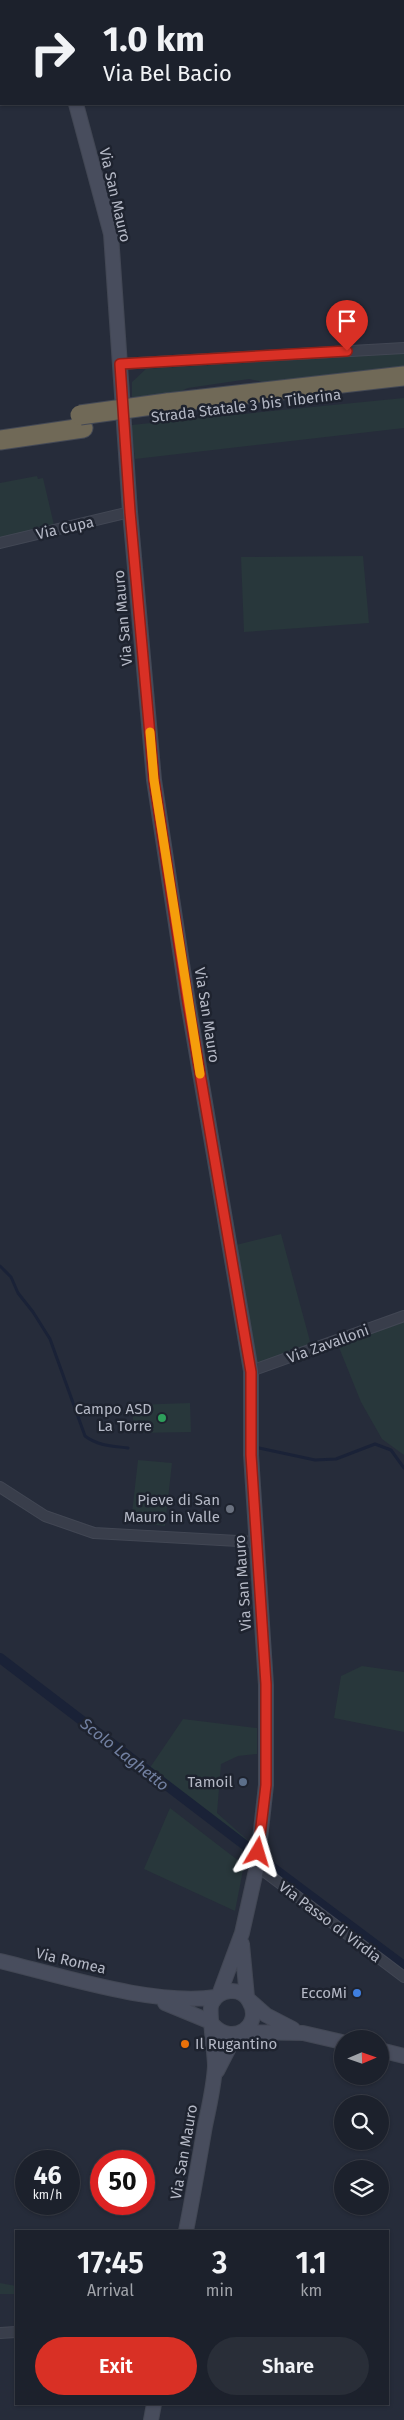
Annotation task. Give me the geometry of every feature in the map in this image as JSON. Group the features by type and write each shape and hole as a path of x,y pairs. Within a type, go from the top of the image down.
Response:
{"highway":[{"name":"Strada Statale 3 bis Tiberina","path":"0,428 81,421 404,376"},
{"name":"Strada Statale 3 bis Tiberina","path":"168,409 404,388"},
{"name":"Strada Statale 3 bis Tiberina","path":"0,440 81,421"}],"main road":[{"name":"Via San Mauro","path":"76,105 111,234 130,512 154,780 188,1003 251,1372 251,1455 266,1684 266,1785 257,1866 242,1933 218,1996"},
{"name":"Via San Mauro","path":"242,1933 243,1967 248,1999"},
{"name":"Via Romea","path":"0,1961 135,1993 189,2011 212,2024"},
{"path":"303,2033 223,2033 212,2024 210,2009 218,1996 236,1991 278,2022 303,2033 334,2040"},
{"name":"Via Romea","path":"135,1993 190,2000 218,1996"},
{"path":"239,2033 251,2022 252,2007 248,1999"},
{"name":"Via San Mauro","path":"212,2024 214,2079"},
{"name":"Via San Mauro","path":"186,2230 214,2079 221,2060 239,2033"},
{"path":"389,2052 404,2056"},
{"path":"152,2420 154,2405"}],"street":[{"path":"120,364 404,348"},
{"name":"Via Cupa","path":"0,543 130,512"},
{"name":"Via Zavalloni","path":"251,1372 404,1316"},
{"path":"0,1487 45,1516 94,1533 257,1542"},
{"name":"Via Passo di Virdia","path":"257,1866 404,1978"},
{"path":"0,2333 15,2332"}],"shaded area":[{"path":"404,353 404,370 273,384 249,379 188,388 167,397 132,402 132,382 146,369"},
{"path":"404,398 404,428 135,459 131,425"},
{"path":"37,476 38,479 43,478 54,525 0,540 0,483"},
{"path":"363,556 369,623 244,632 241,557"},
{"path":"281,1234 311,1345 254,1365 236,1245"},
{"path":"404,1322 404,1455 382,1439 361,1402 338,1345"},
{"name":"Campo ASD La Torre","path":"190,1403 191,1432 134,1433 132,1405"},
{"path":"138,1460 172,1463 165,1526 131,1522"},
{"path":"362,1666 404,1672 404,1732 334,1718 341,1676"},
{"path":"183,1719 257,1728 257,1754 238,1756 221,1764 217,1813 251,1843 249,1855 147,1772"},
{"path":"170,1808 244,1865 235,1911 144,1869"},
{"path":"0,2283 15,2286 15,2294 0,2294"}],"waterway":[{"path":"0,1266 11,1277 18,1293 50,1339 85,1436 100,1444 128,1448"},
{"path":"259,1448 315,1460 336,1459 375,1444 391,1450 404,1468"},
{"name":"Scolo Laghetto","path":"0,1658 250,1849"},
{"name":"Scolo Laghetto","path":"269,1865 404,1966"}],"slow traffic":[{"path":"150,732 154,780 200,1074"}],"place":[{"name":"Campo ASD La Torre","path":"162,1418"},
{"name":"Pieve di San Mauro in Valle","path":"230,1509"},
{"name":"Tamoil","path":"243,1782"},
{"name":"EccoMi","path":"357,1993"},
{"name":"Il Rugantino","path":"185,2044"}],"route":[{"path":"258,1852 266,1785 266,1684 251,1455 251,1372 188,1003 154,780 130,512 120,364 347,351"}]}
